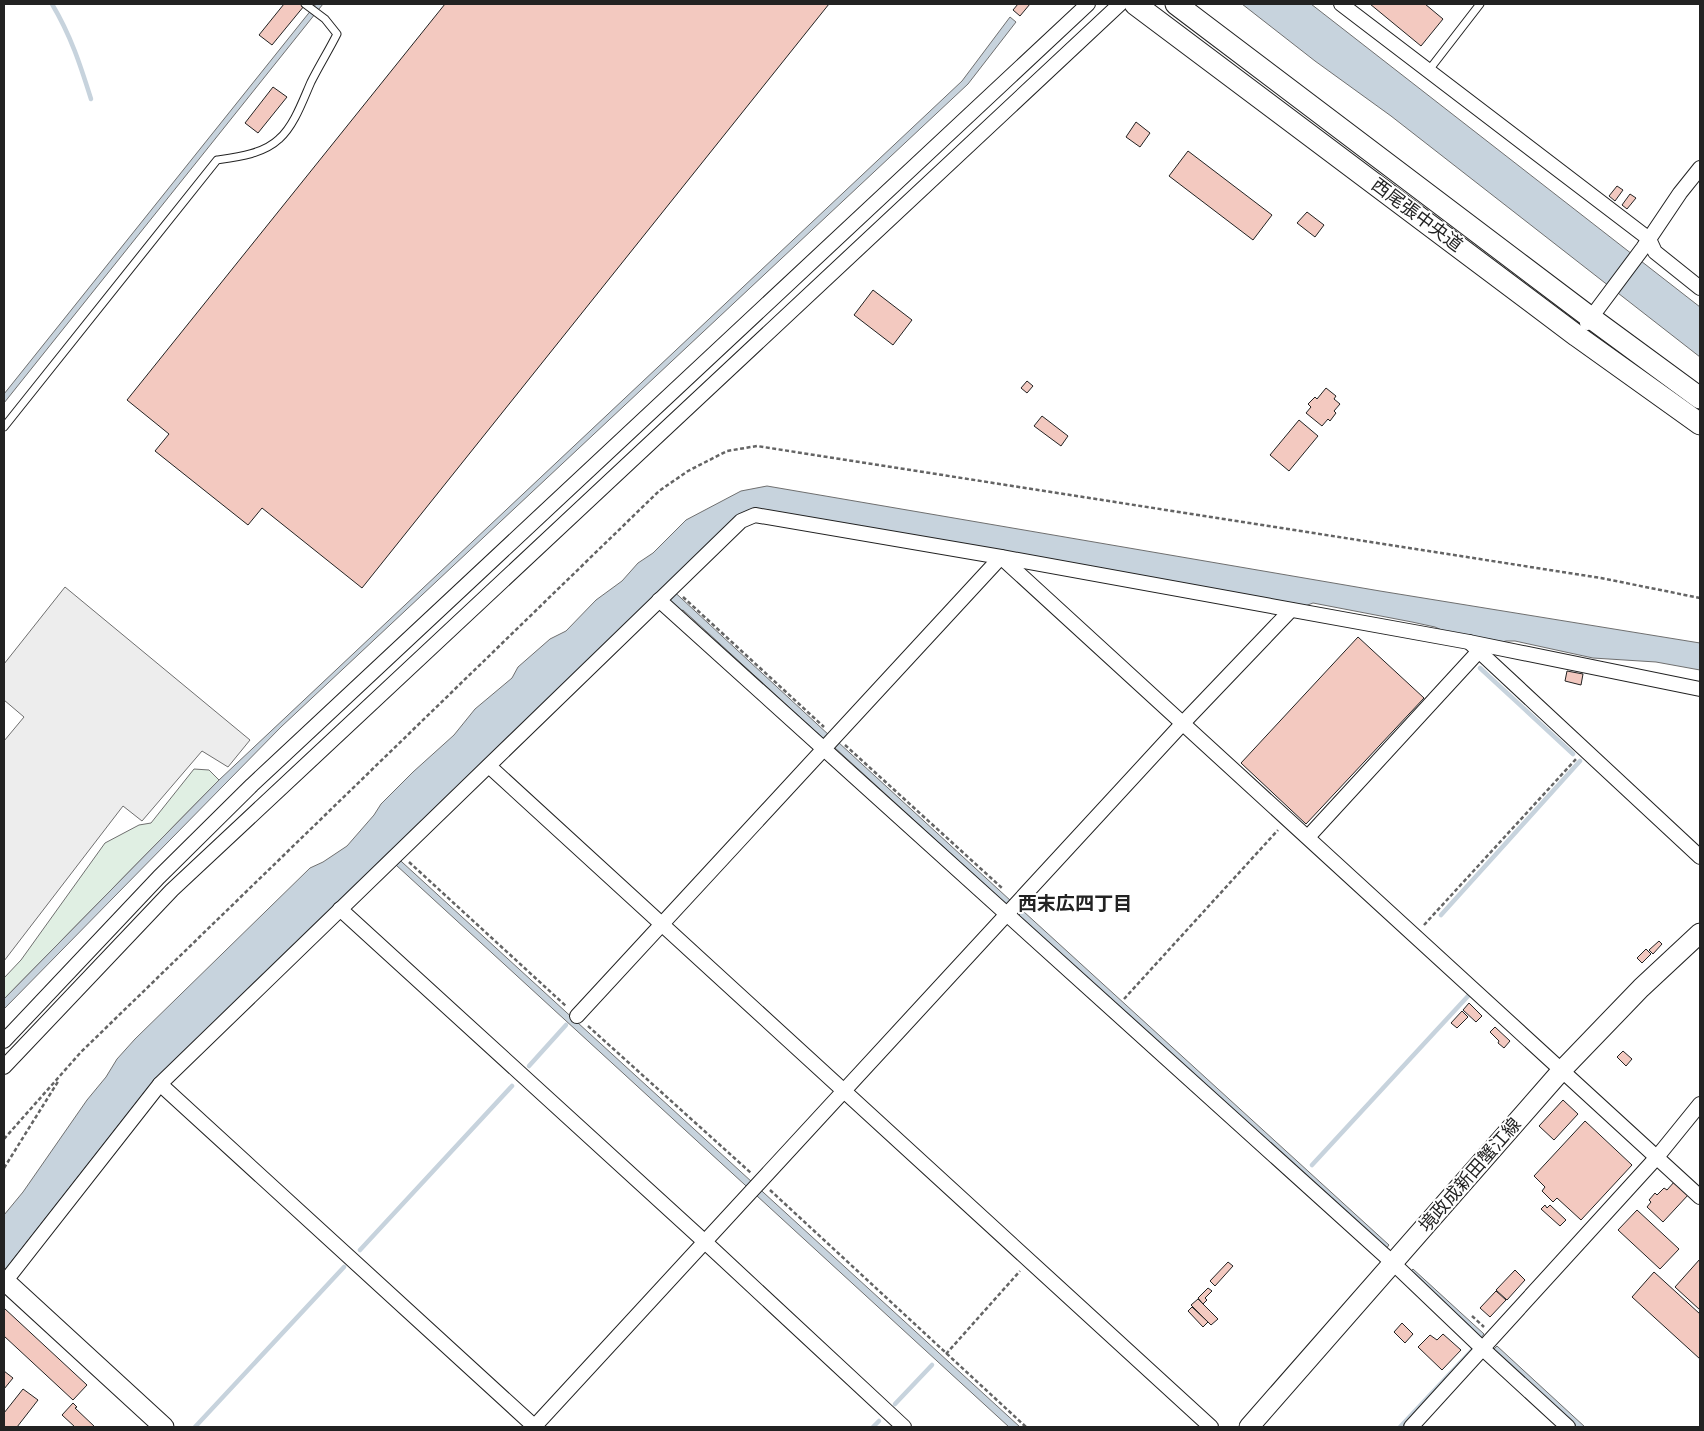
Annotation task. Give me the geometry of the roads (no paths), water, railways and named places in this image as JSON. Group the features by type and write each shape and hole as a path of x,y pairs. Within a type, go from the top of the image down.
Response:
{"main road":[{"name":"西尾張中央道","path":"1135,4 1577,336 1700,424"},
{"name":"西尾張中央道","path":"1176,4 1596,311 1700,398"},
{"name":"境政成新田蟹江線","path":"1249,1427 1562,1070 1642,988 1700,933"},
{"path":"4,1281 164,1427"}],"street":[{"path":"4,1041 159,877 252,785 1088,4"},
{"path":"4,1067 172,890 1120,4"},
{"path":"1341,4 1429,70 1700,288"},
{"path":"1577,336 1700,168"},
{"path":"4,1281 160,1084 664,595 742,522 754,515 1001,557 1291,610 1700,689"},
{"path":"1001,557 1700,1197"},
{"path":"577,1016 1001,557"},
{"path":"664,595 824,749 1393,1263 1568,1427"},
{"path":"160,1084 535,1427 1184,723 1291,610"},
{"path":"1474,646 1700,857"},
{"path":"1308,837 1474,646"},
{"path":"489,766 1211,1427"},
{"path":"340,909 904,1427"},
{"path":"1411,1427 1657,1157 1700,1104"}],"lane":[{"path":"1429,70 1480,4"},
{"path":"4,426 217,160 267,148 280,138 294,119 337,34 325,19 308,6"}],"waterway":[{"path":"52,4 70,39 91,99"},
{"path":"1480,668 1573,754"},
{"path":"1441,915 1580,761"},
{"path":"1312,1165 1469,995"},
{"path":"529,1066 566,1025"},
{"path":"360,1250 512,1086"},
{"path":"195,1427 344,1267"},
{"path":"1400,1427 1475,1347"},
{"path":"895,1404 932,1365"},
{"path":"873,1427 879,1421"}],"district":[{"name":"西末広四丁目","path":"1075,903"}]}
